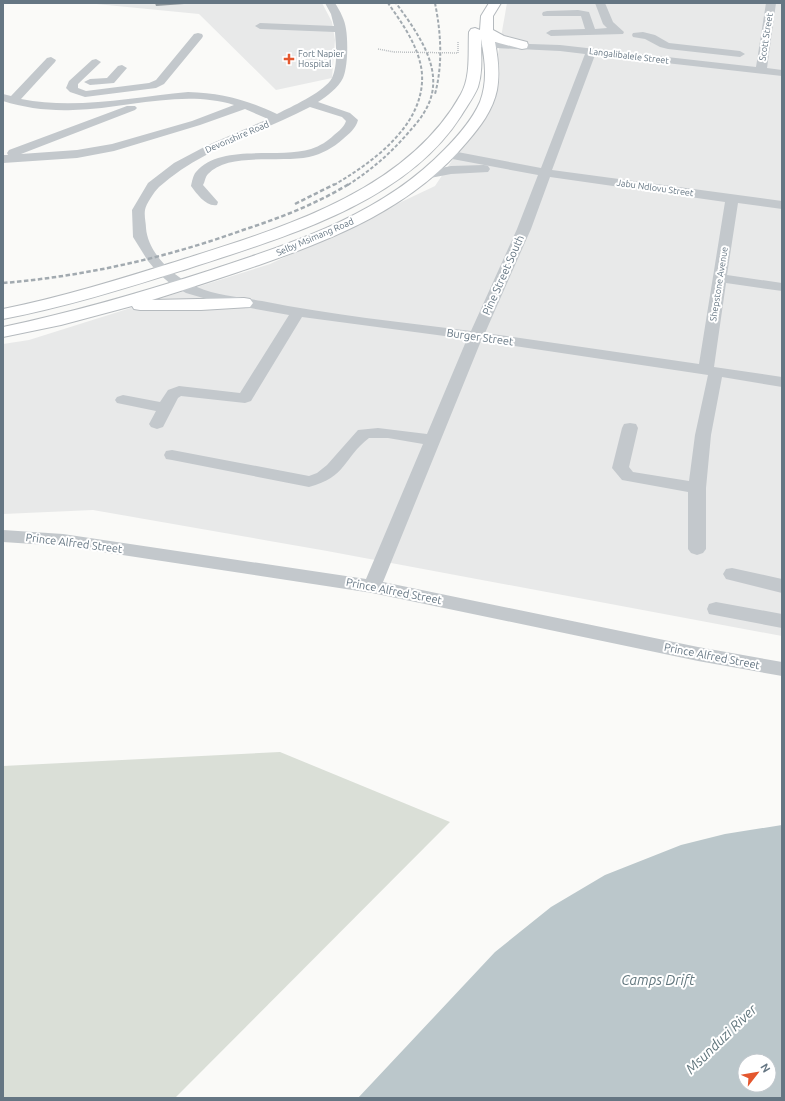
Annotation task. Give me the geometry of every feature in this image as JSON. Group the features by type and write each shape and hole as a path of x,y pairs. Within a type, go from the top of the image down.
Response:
{"main road":[{"name":"Selby Msimang Road","path":"3,332 103,308 228,270 280,252 370,214 398,196 425,175 459,143 478,118 488,98 492,72 477,17 484,3"},
{"name":"Selby Msimang Road","path":"3,314 67,301 265,238 303,223 356,197 404,167 423,152 440,134 462,105 468,93 484,40 486,20 489,10 495,3"},
{"path":"484,40 499,39 522,45"},
{"path":"103,308 149,305 200,305 236,301 225,276 228,270"}],"street":[{"name":"Devonshire Road","path":"181,285 163,270 144,244 138,232 137,220 143,197 164,175 174,168 206,150 278,119 310,103 327,90 336,80 340,65 341,29 338,16 330,3"},
{"path":"600,3 608,24 626,34"},
{"path":"773,3 782,4"},
{"name":"Scott Street","path":"761,71 773,3"},
{"path":"547,14 582,13 585,14 590,27"},
{"path":"260,26 341,29"},
{"path":"550,29 590,27 626,34 651,36 658,42 668,46 740,54"},
{"path":"617,54 626,34"},
{"path":"96,62 75,81 72,88 79,93 85,94 152,86 160,82 198,36"},
{"name":"Langalibalele Street","path":"522,45 617,54 782,73"},
{"name":"Pine Street South","path":"372,586 476,336 524,229 591,52"},
{"path":"8,98 51,60"},
{"path":"75,81 108,82 122,68"},
{"path":"152,86 155,99"},
{"path":"8,98 30,105 57,107 188,95 207,96 246,104 278,119"},
{"path":"3,158 155,99"},
{"path":"212,202 197,186 202,172 216,164 257,156 293,156 315,152 330,145 352,125 352,120 346,115 310,103"},
{"path":"3,158 57,156 95,151 185,127 246,104"},
{"name":"Jabu Ndlovu Street","path":"447,154 529,170 782,205"},
{"name":"Jabu Ndlovu Street","path":"425,175 464,170 529,170"},
{"name":"Shepstone Avenue","path":"698,549 697,488 720,278 732,198"},
{"path":"720,278 782,287"},
{"name":"Burger Street","path":"181,285 202,294 297,313 476,336 782,382"},
{"path":"157,424 174,393 179,391 245,398 297,313"},
{"path":"123,400 165,408"},
{"path":"630,428 620,468 623,472 628,476 697,488"},
{"path":"172,455 309,482 320,479 329,474 357,440 365,434 374,432 432,440"},
{"name":"Prince Alfred Street","path":"3,536 63,540 372,586 698,654 782,669"},
{"path":"732,574 782,586"},
{"path":"716,609 782,621"}],"path":[{"path":"378,48 394,52 458,53 458,42"}],"shaded area":[{"name":"Fort Napier Hospital","path":"86,3 322,3 332,22 335,40 332,78 276,90 199,14"},
{"path":"507,3 782,3 782,636 327,551 93,510 3,514 3,344 29,340 270,264 435,186 489,105"},
{"path":"280,752 450,822 175,1098 3,1098 3,766"}],"water":[{"name":"Camps Drift","path":"782,825 782,1098 358,1098 495,952 551,907 605,875 681,845 725,834"}],"railway":[{"path":"334,185 365,165 394,140 406,125 415,110 421,92 422,74 418,55 410,36 388,3"},
{"path":"348,185 365,174 380,161 417,123 429,103 433,90 433,76 426,50 412,25 396,3"},
{"path":"435,3 439,26 440,48 438,83 435,94"},
{"path":"295,204 335,184"},
{"path":"3,283 95,271 184,249 284,215 324,198 349,184"}],"place":[{"name":"Fort Napier Hospital","path":"289,59"}],"water label":[{"name":"Msunduzi River","path":"721,1039"}]}
